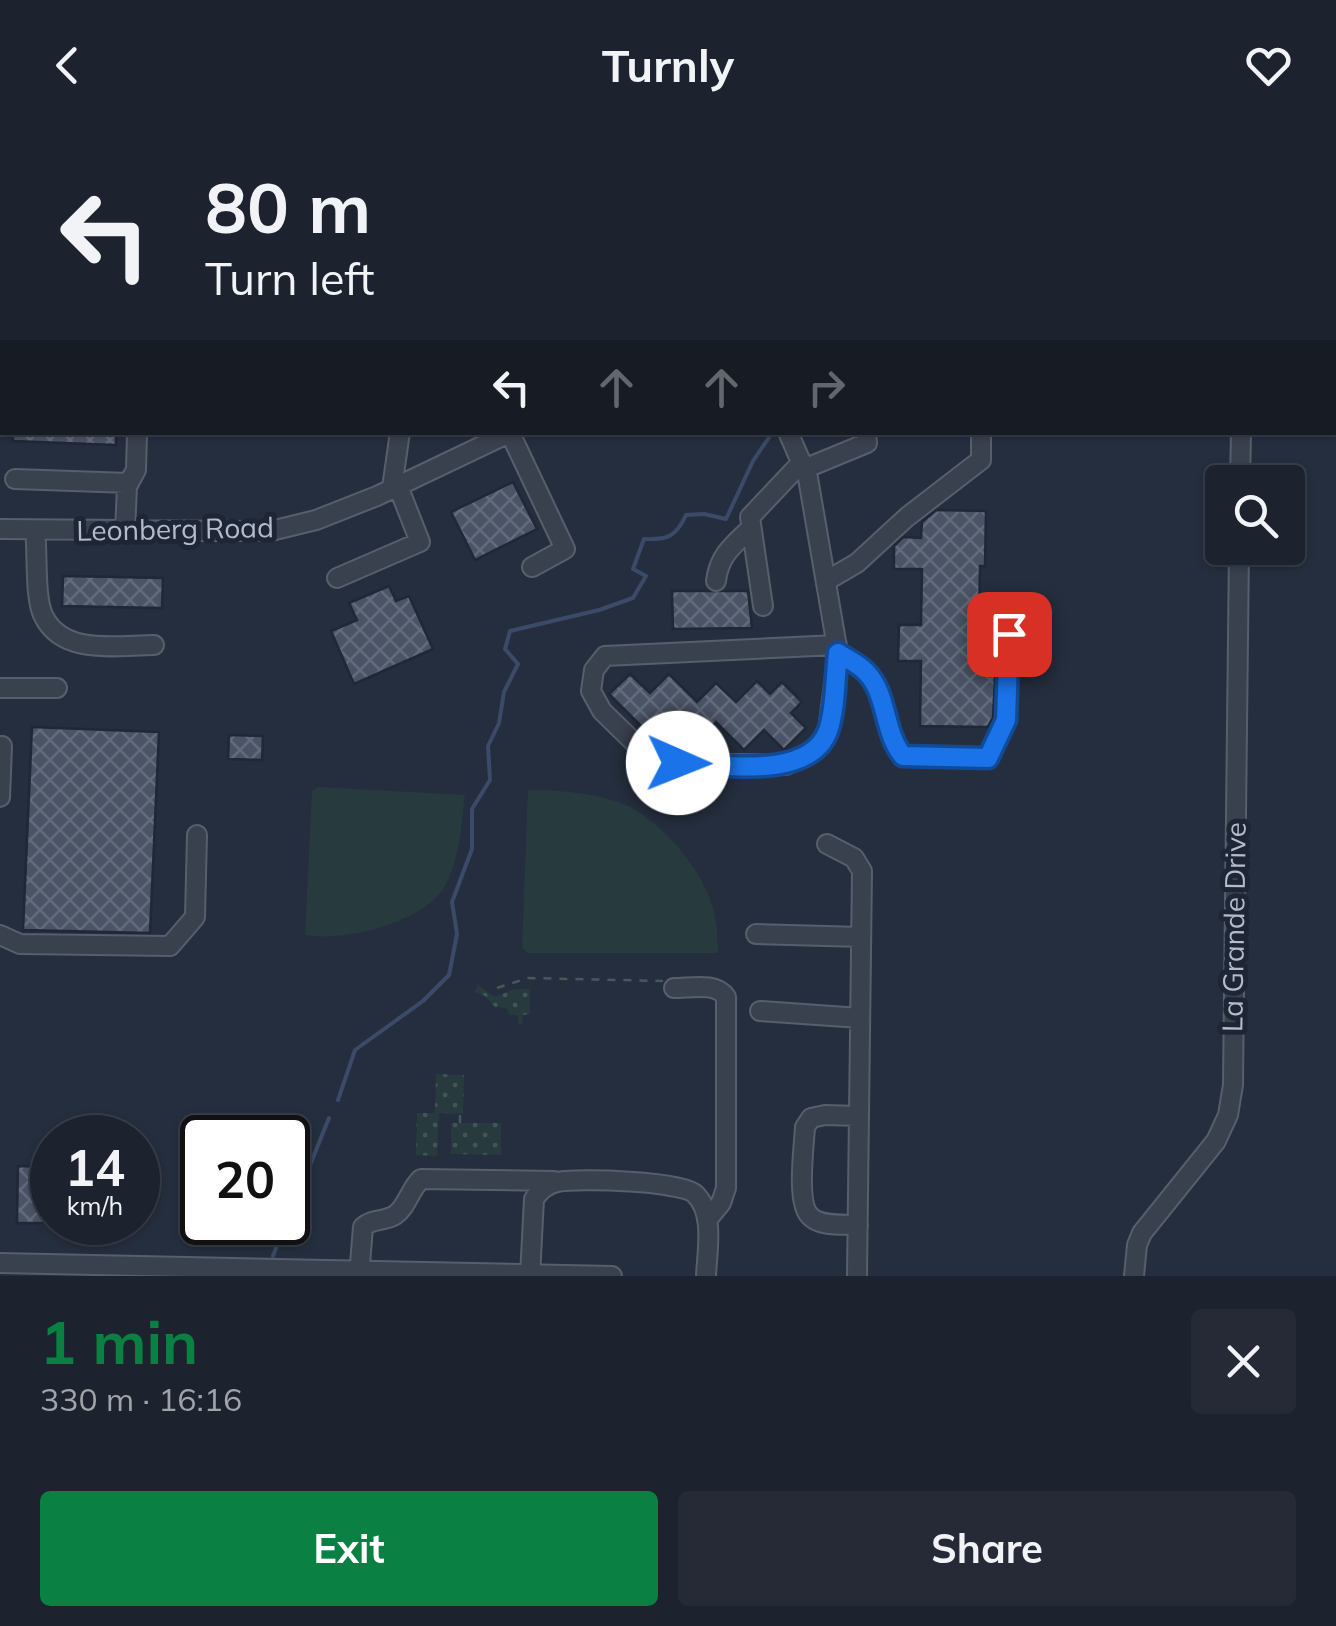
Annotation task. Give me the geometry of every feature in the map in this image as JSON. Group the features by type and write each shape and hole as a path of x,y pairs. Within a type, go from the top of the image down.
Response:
{"street":[{"path":"124,532 129,484 136,470 138,435"},
{"path":"337,578 420,542 395,487 400,435"},
{"name":"Leonberg Road","path":"0,529 271,531 316,520 506,435"},
{"path":"511,435 565,549 532,567"},
{"path":"789,435 814,503 837,649 828,730 815,751 786,765 678,763 643,751 602,711 591,691 594,670 605,656 837,649 865,671 876,687 893,744 903,756 988,758 1006,720 1009,634"},
{"path":"763,606 750,517 803,466 867,443 866,435"},
{"path":"826,581 858,563 907,517 981,460 981,435"},
{"path":"1240,435 1240,465"},
{"path":"15,479 129,484"},
{"path":"716,581 724,554 750,529"},
{"path":"35,530 44,616 62,636 81,645 154,645"},
{"name":"La Grande Drive","path":"1134,1276 1142,1233 1216,1140 1228,1115 1239,565"},
{"path":"0,688 57,688"},
{"path":"0,797 2,746"},
{"path":"0,935 20,944 170,946 195,917 197,835"},
{"path":"827,844 859,863 857,1276"},
{"path":"756,934 861,937"},
{"path":"672,984 714,988 726,997 726,1188 721,1203 707,1220"},
{"path":"760,1011 860,1018"},
{"path":"858,1224 824,1223 811,1218 802,1204 805,1127 811,1118 825,1115 859,1116"},
{"path":"359,1273 362,1227 369,1221 392,1218 421,1179 684,1186 704,1204 706,1276"},
{"path":"530,1275 534,1199 540,1190 560,1181"},
{"path":"0,1263 171,1271 612,1276"}],"path":[{"path":"496,988 528,978 672,984"},
{"path":"460,1114 460,1123"}],"green space":[{"path":"318,787 465,795 454,865 435,899 382,927 341,935 305,935 312,791"},
{"path":"528,790 604,798 628,806 653,823 677,846 704,886 714,912 718,953 528,953 522,948"},
{"path":"478,985 494,997 515,989 530,989 530,1014 523,1015 522,1024 518,1024 518,1015 495,1007 475,992"},
{"path":"436,1074 464,1075 463,1114 439,1113 437,1156 416,1155 417,1113 435,1113"},
{"path":"451,1123 501,1123 501,1155 451,1154"}],"building":[{"path":"13,435 116,435 116,445 13,441"},
{"path":"513,482 537,529 475,560 451,512"},
{"path":"936,510 986,511 979,624 998,624 993,717 988,727 920,726 921,661 898,661 899,625 921,625 922,569 894,569 894,546 903,537 921,538 922,522"},
{"path":"63,576 163,578 162,608 62,606"},
{"path":"389,586 396,601 409,596 433,649 354,684 331,631 357,620 349,603"},
{"path":"672,591 748,591 752,628 673,629"},
{"path":"630,674 650,693 669,674 697,702 716,683 736,702 757,681 770,694 782,682 802,702 791,713 806,728 784,750 764,730 744,750 716,722 697,742 686,731 674,742 667,735 658,743 609,694"},
{"path":"32,727 159,732 150,933 23,930"},
{"path":"229,735 263,736 262,760 228,759"},
{"path":"18,1166 30,1166 30,1223 17,1223"}],"waterway":[{"path":"338,1100 355,1050 423,1001 449,975 457,934 452,902 472,849 472,809 490,780 488,746 499,723 504,692 518,664 505,649 510,631 633,598 646,576 633,569 644,539 670,536 686,515 726,519 753,461 771,435"},
{"path":"310,1165 329,1118"},
{"path":"273,1256 277,1245"}],"route":[{"path":"678,763 786,765 815,751 828,730 838,653 865,671 876,687 893,744 903,756 988,758 1006,720 1009,634"}]}
